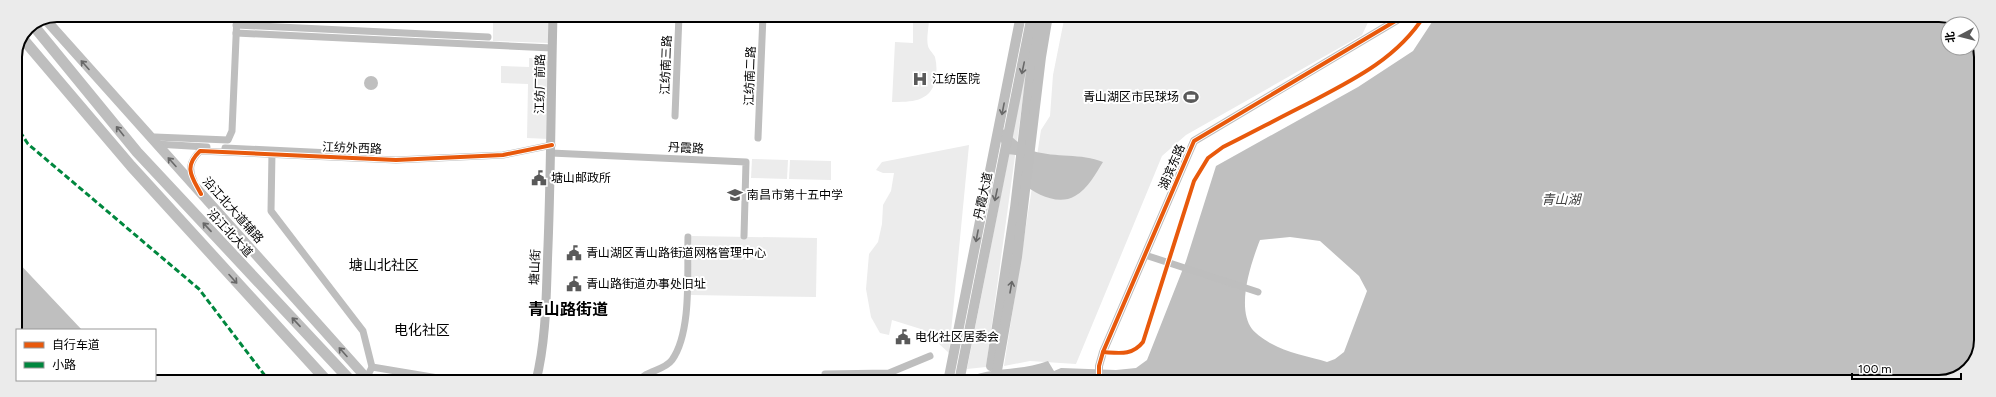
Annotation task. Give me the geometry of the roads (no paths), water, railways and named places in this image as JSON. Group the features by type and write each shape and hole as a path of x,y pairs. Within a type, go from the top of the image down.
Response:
{"highway":[{"name":"沿江北大道","path":"36,29 137,152 345,375"},
{"path":"25,43 131,166 322,375"}],"main road":[{"name":"江纺厂前路","path":"551,146 553,22"},
{"name":"丹霞大道","path":"949,375 1020,22"},
{"name":"丹霞大道","path":"960,375 1031,22"},
{"path":"995,375 994,367 1038,22"},
{"path":"991,375 1016,256 1041,57 1047,22"},
{"name":"沿江北大道辅路","path":"49,23 156,141 201,194 363,375"},
{"name":"塘山街","path":"538,375 541,361 545,309 551,146"}],"street":[{"path":"156,141 228,140 232,131 236,22"},
{"name":"江纺南三路","path":"675,116 678,22"},
{"name":"江纺南二路","path":"758,138 763,22"},
{"name":"湖滨东路","path":"1099,375 1099,366 1194,141 1395,22"},
{"path":"236,25 488,37"},
{"path":"236,33 552,48"},
{"name":"江纺外西路","path":"156,141 272,153"},
{"name":"江纺外西路","path":"201,194 190,173 190,163 200,151 272,153 396,160 503,155 551,146"},
{"name":"丹霞路","path":"551,146 746,162 744,236"},
{"path":"272,153 271,211 363,331 372,367 369,375"},
{"path":"645,375 670,363 681,343 686,311 688,237"},
{"path":"1145,255 1258,292"},
{"path":"825,374 889,373 930,356"},
{"path":"372,367 420,375"}],"water":[{"name":"青山湖","path":"1432,22 1940,22 1940,56 1974,56 1973,347 1969,357 1960,368 1950,373 1939,375 975,375 991,371 1026,367 1048,361 1054,371 1061,368 1116,370 1136,368 1147,360 1186,261 1216,166 1358,87 1413,51","holes":["1290,237 1320,241 1359,276 1367,291 1344,352 1335,359 1327,362 1277,347 1252,329 1247,320 1245,297 1249,272 1260,240"]},
{"path":"371,76 376,78 378,83 376,88 371,90 366,88 364,83 366,78"},
{"path":"998,125 1019,143 1033,151 1086,157 1103,162 1088,185 1080,193 1068,199 1062,200 1048,198 1034,192 1023,184 1016,155 1007,154 996,132"},
{"path":"22,266 81,329 22,329"}],"place":[{"name":"江纺医院","path":"920,79"},
{"name":"青山湖区市民球场","path":"1191,97"},
{"name":"塘山邮政所","path":"539,178"},
{"name":"南昌市第十五中学","path":"735,195"},
{"name":"青山湖区青山路街道网格管理中心","path":"574,253"},
{"name":"青山路街道办事处旧址","path":"574,284"},
{"name":"电化社区居委会","path":"903,337"}],"district":[{"name":"塘山北社区","path":"384,265"},
{"name":"青山路街道","path":"568,309"},
{"name":"电化社区","path":"422,330"}]}
